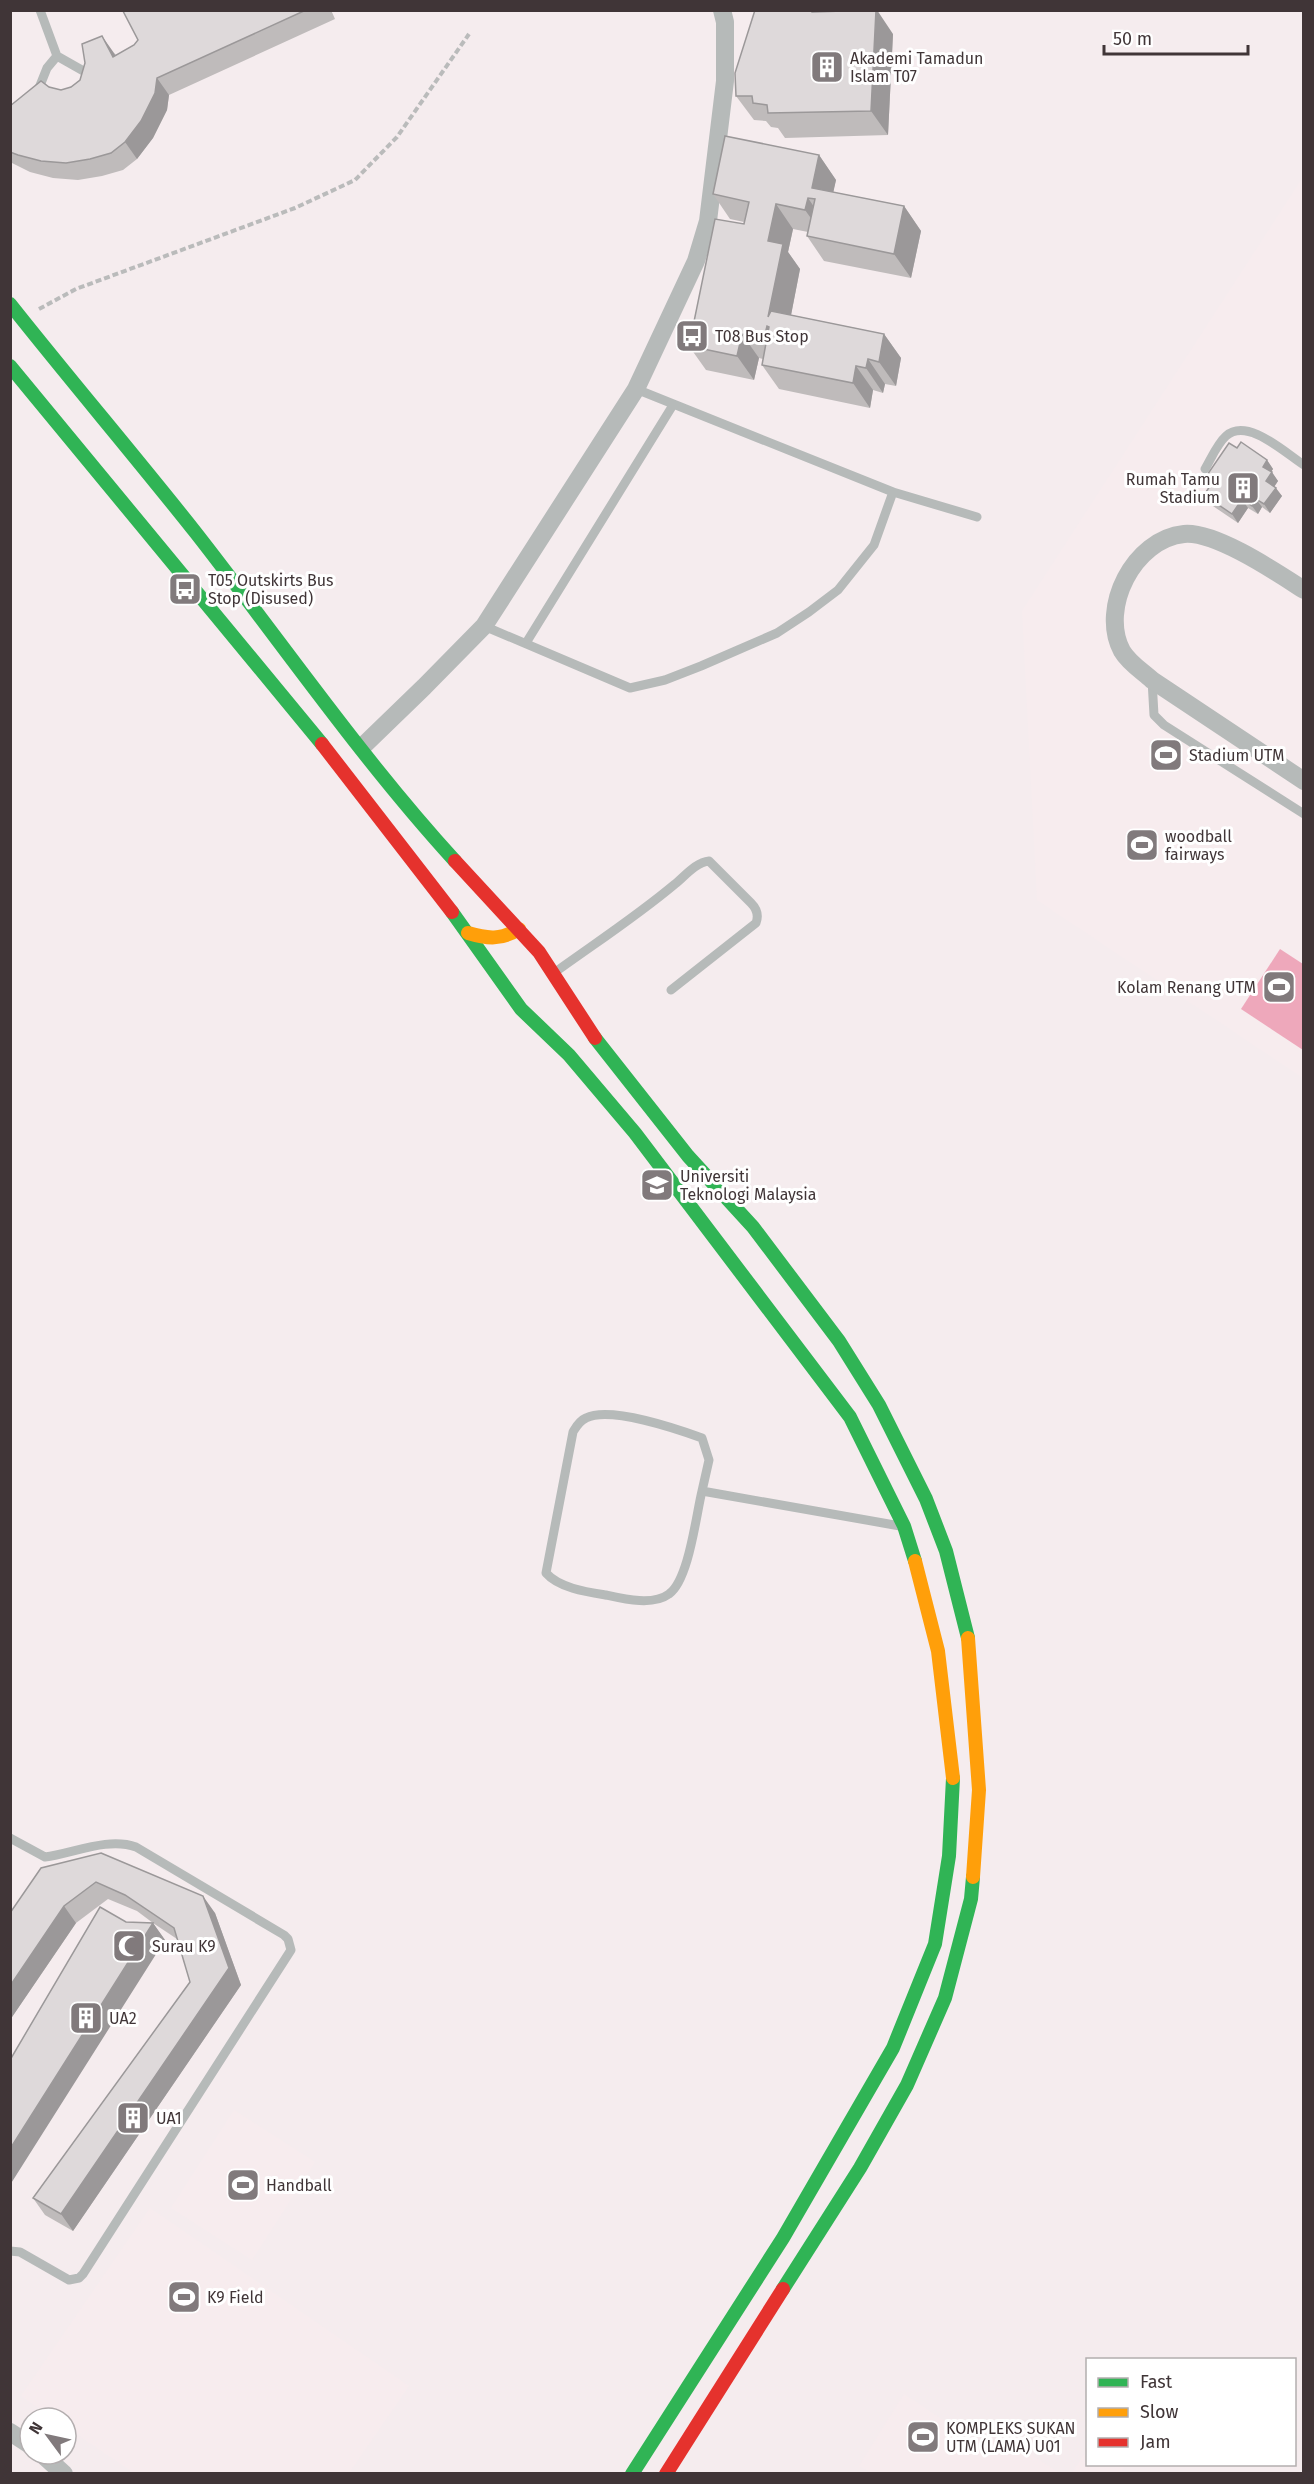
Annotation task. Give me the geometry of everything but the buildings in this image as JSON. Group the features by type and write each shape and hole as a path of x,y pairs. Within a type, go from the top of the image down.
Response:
{"street":[{"path":"362,747 484,626 636,389 696,261 708,221 725,81 725,22 722,10"},
{"path":"14,309 83,397 195,532 410,810 519,929 554,973 586,1026 688,1156 753,1227 838,1341 873,1396 926,1498 946,1551 968,1632 980,1790 971,1899 945,1998 907,2085 860,2168 672,2472"},
{"path":"10,366 309,726 468,933 521,1009 569,1055 635,1133 850,1417 904,1526 918,1569 938,1651 953,1771 949,1856 935,1944 893,2048 783,2238 632,2474"},
{"path":"1303,588 1234,549 1202,535 1184,534 1166,539 1142,554 1121,588 1115,616 1116,632 1122,651 1132,664 1152,680 1304,781"},
{"path":"468,933 493,941 507,937 519,929"}],"lane":[{"path":"43,11 57,56 87,73 92,83 91,90"},
{"path":"37,101 36,94 40,81 57,56"},
{"path":"636,389 893,492 977,517"},
{"path":"526,643 673,405"},
{"path":"1205,469 1224,438 1234,430 1250,430 1304,465"},
{"path":"484,626 630,688 665,680 777,633 838,590 874,545 893,492"},
{"path":"1152,680 1154,715 1164,725 1304,814"},
{"path":"554,973 666,892 703,861 709,861 752,903 756,908 758,919 749,929 671,990"},
{"path":"597,1415 645,1420 702,1438 709,1460 702,1491 680,1582 669,1594 658,1599 644,1600 609,1596 581,1590 551,1579 546,1573 573,1432 585,1418 597,1415"},
{"path":"702,1491 904,1526"},
{"path":"10,1838 45,1857 112,1844 124,1843 136,1847 284,1935 288,1939 291,1950 80,2278 69,2280 20,2252 10,2251"}],"path":[{"path":"14,309 40,309 76,289 295,208 355,180 398,137 469,34"}],"shaded area":[{"name":"Universiti Teknologi Malaysia","path":"11,11 1303,11 1303,2473 11,2474"},
{"name":"Stadium UTM","path":"1303,177 1303,1078 1037,900 1022,611"},
{"name":"Kolam Renang UTM","path":"1280,949 1303,964 1303,1050 1241,1009"},
{"name":"Handball","path":"234,2110 315,2162 252,2260 171,2208"},
{"name":"K9 Field","path":"150,2208 409,2386 349,2473 134,2473 78,2435 78,2406 36,2406 21,2396"},
{"name":"KOMPLEKS SUKAN UTM (LAMA) U01","path":"904,2394 981,2445 991,2430 1060,2473 871,2473 859,2466"},
{"name":"KOMPLEKS SUKAN UTM (LAMA) U01","path":"1086,2452 1086,2466 1124,2466 1122,2470 1127,2473 1072,2473"}],"traffic: fast":[{"path":"10,304 196,533 387,782 455,861"},
{"path":"10,366 322,744"},
{"path":"452,912 521,1009 569,1055 635,1133 850,1417 904,1526 915,1561"},
{"path":"595,1038 688,1156 753,1227 839,1341 879,1405 926,1499 946,1551 968,1638"},
{"path":"632,2474 783,2238 893,2048 935,1944 949,1856 953,1778"},
{"path":"783,2289 860,2168 907,2085 945,1998 971,1899 973,1877"}],"traffic: slow":[{"path":"468,933 494,937 519,929"},
{"path":"915,1561 938,1651 953,1778"},
{"path":"968,1638 979,1790 973,1877"}],"traffic: jam":[{"path":"322,744 452,912"},
{"path":"455,861 539,952 595,1038"},
{"path":"666,2474 783,2289"}],"place":[{"name":"Akademi Tamadun Islam T07","path":"827,67"},
{"name":"T08 Bus Stop","path":"692,336"},
{"name":"Rumah Tamu Stadium","path":"1243,488"},
{"name":"T05 Outskirts Bus Stop (Disused)","path":"185,589"},
{"name":"Stadium UTM","path":"1166,755"},
{"name":"woodball fairways","path":"1142,845"},
{"name":"Kolam Renang UTM","path":"1279,987"},
{"name":"Universiti Teknologi Malaysia","path":"657,1185"},
{"name":"Surau K9","path":"129,1946"},
{"name":"UA2","path":"86,2018"},
{"name":"UA1","path":"133,2118"},
{"name":"Handball","path":"243,2185"},
{"name":"K9 Field","path":"184,2297"},
{"name":"KOMPLEKS SUKAN UTM (LAMA) U01","path":"923,2437"}]}
